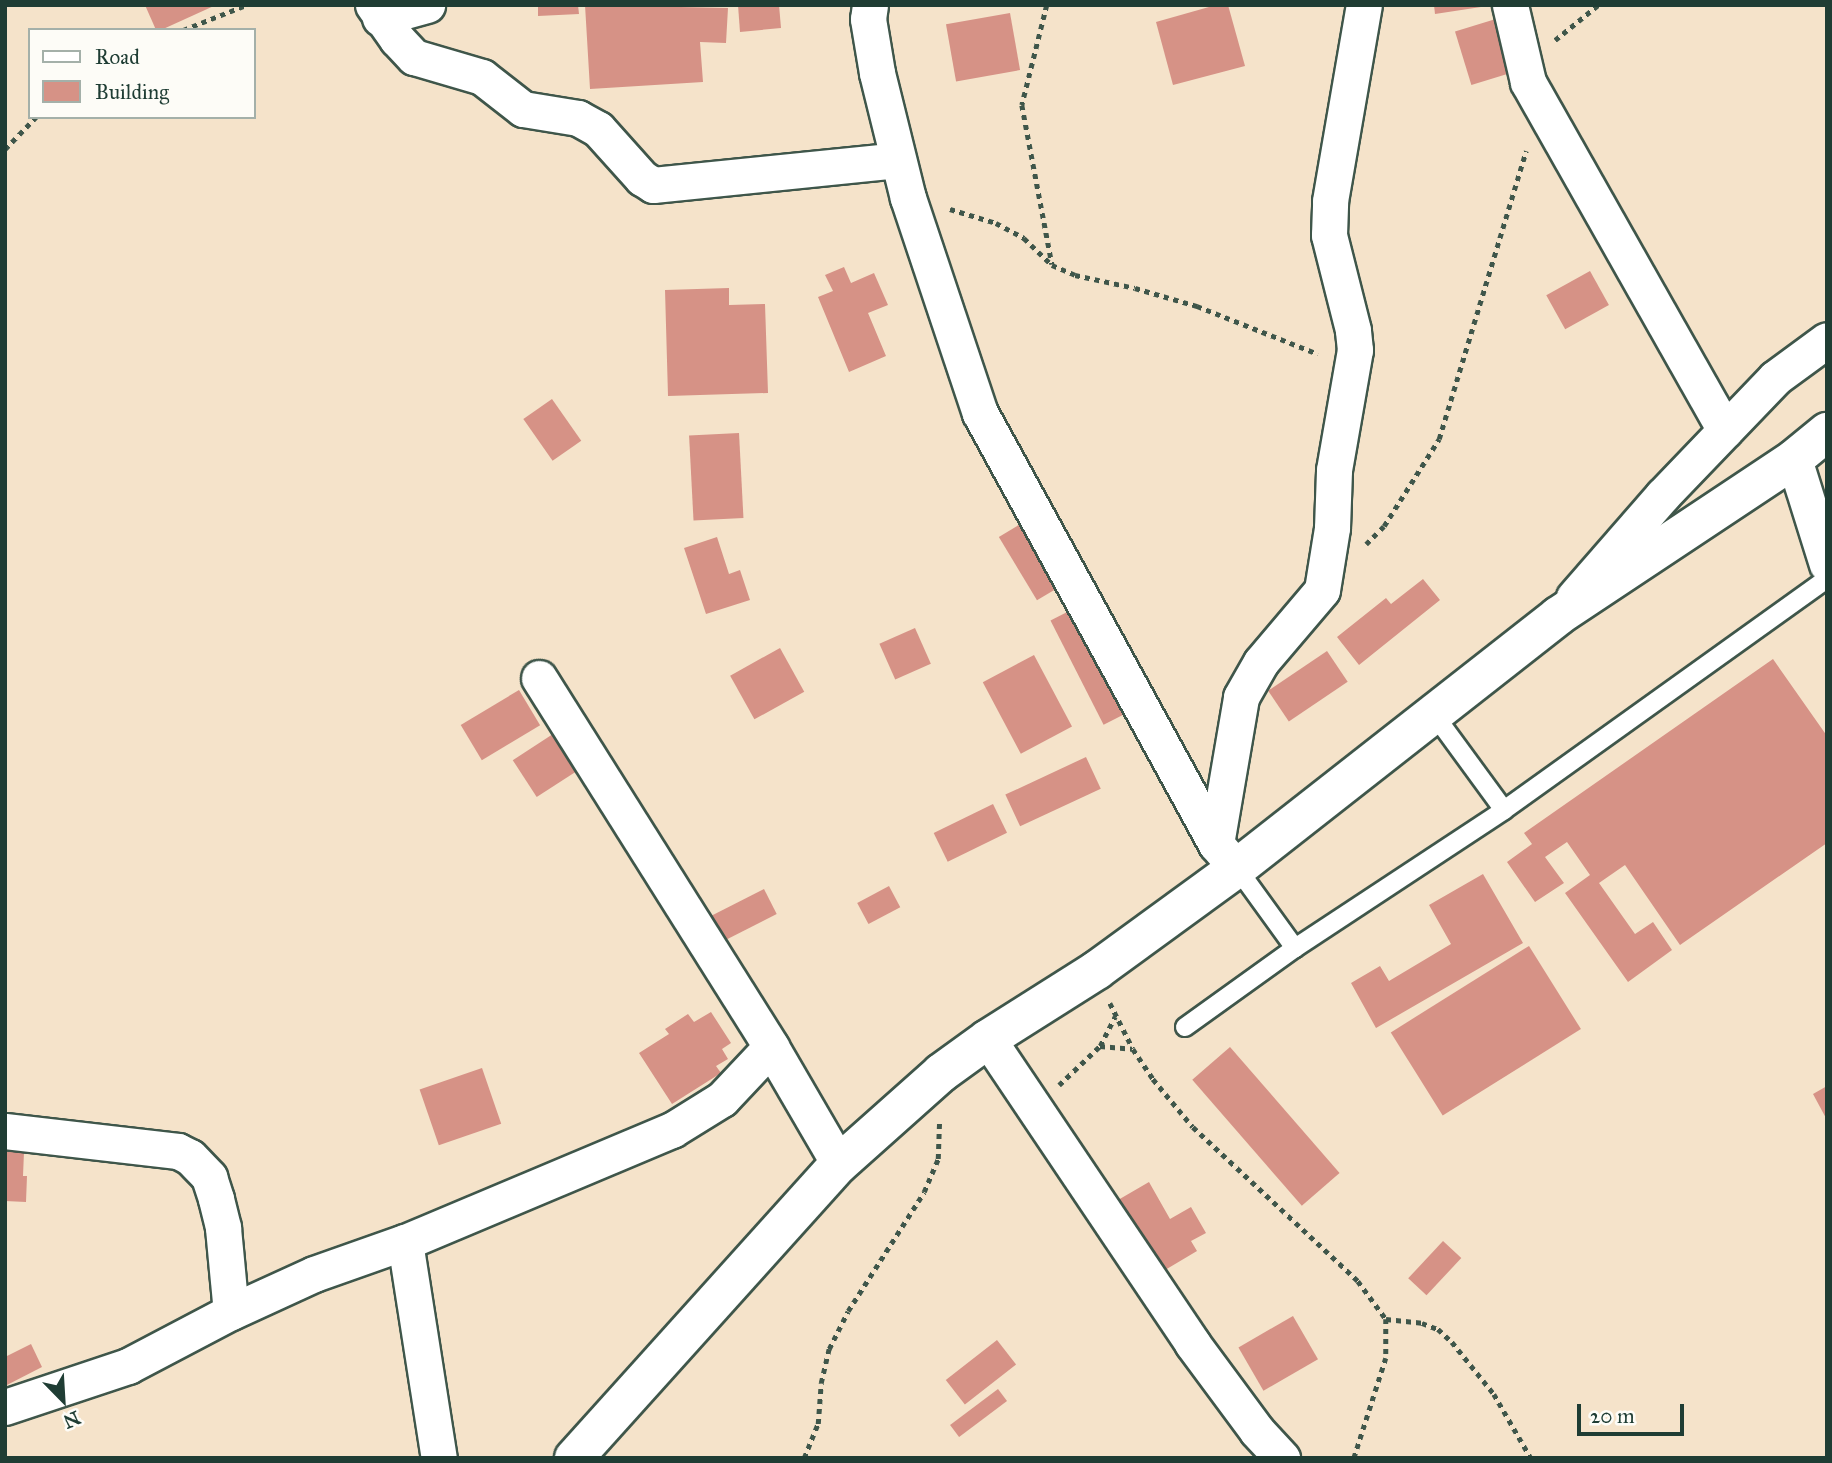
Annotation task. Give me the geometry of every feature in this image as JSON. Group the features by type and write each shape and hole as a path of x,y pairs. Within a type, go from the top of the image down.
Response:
{"main road":[{"path":"574,1458 839,1164 941,1073 988,1039 1097,970 1226,856 1433,713 1558,616 1794,459 1827,432"}],"street":[{"path":"377,11 427,5"},
{"path":"870,5 869,19 877,73 908,198 980,413 1226,856"},
{"path":"1226,856 1241,697 1261,662 1322,590 1332,528 1334,470 1355,350 1353,330 1329,235 1330,201 1364,5"},
{"path":"1510,5 1528,82 1725,430"},
{"path":"377,11 414,57 482,77 523,109 578,118 598,129 642,178 653,185 898,160"},
{"path":"1558,616 1662,496 1775,378 1827,340"},
{"path":"1794,459 1827,564"},
{"path":"538,678 771,1047 839,1164"},
{"path":"988,1039 1192,1343 1257,1431 1282,1458"},
{"path":"5,1406 128,1366 231,1312 314,1273 405,1242 673,1130 722,1099 771,1047"},
{"path":"5,1131 178,1151 190,1157 209,1177 216,1199 223,1228 231,1312"},
{"path":"405,1242 439,1458"}],"lane":[{"path":"1185,1027 1295,947 1504,810 1827,579"},
{"path":"1433,713 1504,810"},
{"path":"1226,856 1295,947"}],"path":[{"path":"188,28 246,5"},
{"path":"1048,5 1021,105 1052,265"},
{"path":"1528,82 1548,45 1598,5"},
{"path":"5,149 34,119"},
{"path":"1322,590 1384,526 1439,439 1509,216 1530,139"},
{"path":"908,198 996,223 1024,238 1052,265 1076,275 1197,306 1352,368"},
{"path":"1097,970 1115,1016 1153,1079 1193,1127 1358,1281 1386,1319 1386,1358 1354,1458"},
{"path":"1033,1109 1100,1046 1115,1016"},
{"path":"1100,1046 1133,1049"},
{"path":"804,1458 818,1424 829,1349 848,1311 924,1192 938,1159 941,1073"},
{"path":"1386,1319 1422,1323 1437,1329 1452,1342 1494,1394 1531,1458"}],"building":[{"path":"145,5 216,5 165,28 155,28"},
{"path":"538,5 578,5 579,14 538,16"},
{"path":"585,5 728,8 726,43 700,42 703,82 590,89"},
{"path":"738,5 779,5 781,28 740,32"},
{"path":"1216,5 1228,5 1245,66 1173,85 1156,22"},
{"path":"1434,5 1481,5 1481,7 1435,14"},
{"path":"1010,13 1020,70 956,81 946,24"},
{"path":"1499,18 1515,72 1471,85 1455,31"},
{"path":"844,267 851,283 874,273 888,305 868,313 886,356 849,372 818,297 833,291 825,275"},
{"path":"1590,271 1609,305 1565,329 1546,295"},
{"path":"729,288 729,305 765,304 768,393 668,396 665,290"},
{"path":"552,399 581,441 553,461 523,419"},
{"path":"739,433 743,518 694,521 689,436"},
{"path":"1022,523 1060,586 1037,600 999,537"},
{"path":"717,537 729,574 740,570 750,600 706,614 684,548"},
{"path":"1423,579 1440,600 1359,665 1337,637 1386,598 1391,604"},
{"path":"1079,606 1132,710 1104,725 1050,621"},
{"path":"915,628 931,664 895,679 879,644"},
{"path":"780,648 804,692 754,719 730,676"},
{"path":"1327,651 1348,682 1289,721 1268,691"},
{"path":"1034,655 1072,727 1021,754 983,682"},
{"path":"1773,659 1827,736 1827,843 1680,945 1625,865 1599,883 1635,934 1653,922 1672,950 1628,982 1565,893 1590,875 1567,842 1545,857 1564,883 1535,902 1507,862 1532,844 1524,833"},
{"path":"519,690 540,725 482,760 461,725"},
{"path":"553,734 577,771 537,797 513,760"},
{"path":"1086,757 1101,789 1020,826 1005,795"},
{"path":"993,804 1007,833 948,862 934,833"},
{"path":"1483,874 1523,943 1376,1028 1351,983 1380,966 1389,981 1451,944 1429,905"},
{"path":"889,886 900,907 868,924 857,903"},
{"path":"764,889 777,914 720,943 707,918"},
{"path":"1529,946 1581,1029 1443,1115 1391,1032"},
{"path":"711,1012 731,1043 722,1049 728,1059 716,1066 721,1073 672,1104 639,1053 669,1034 665,1029 688,1014 694,1022"},
{"path":"1230,1047 1340,1173 1302,1206 1192,1080"},
{"path":"482,1068 501,1124 439,1145 420,1089"},
{"path":"1827,1086 1827,1120 1813,1094"},
{"path":"5,1151 24,1152 26,1202 5,1201"},
{"path":"1149,1182 1170,1219 1191,1207 1206,1233 1191,1241 1197,1251 1160,1273 1118,1200"},
{"path":"1443,1241 1461,1258 1427,1295 1408,1278"},
{"path":"1293,1316 1318,1359 1263,1391 1238,1348"},
{"path":"997,1340 1016,1364 965,1404 946,1380"},
{"path":"31,1344 42,1367 5,1386 5,1357"},
{"path":"998,1389 1007,1401 959,1437 950,1425"}]}
